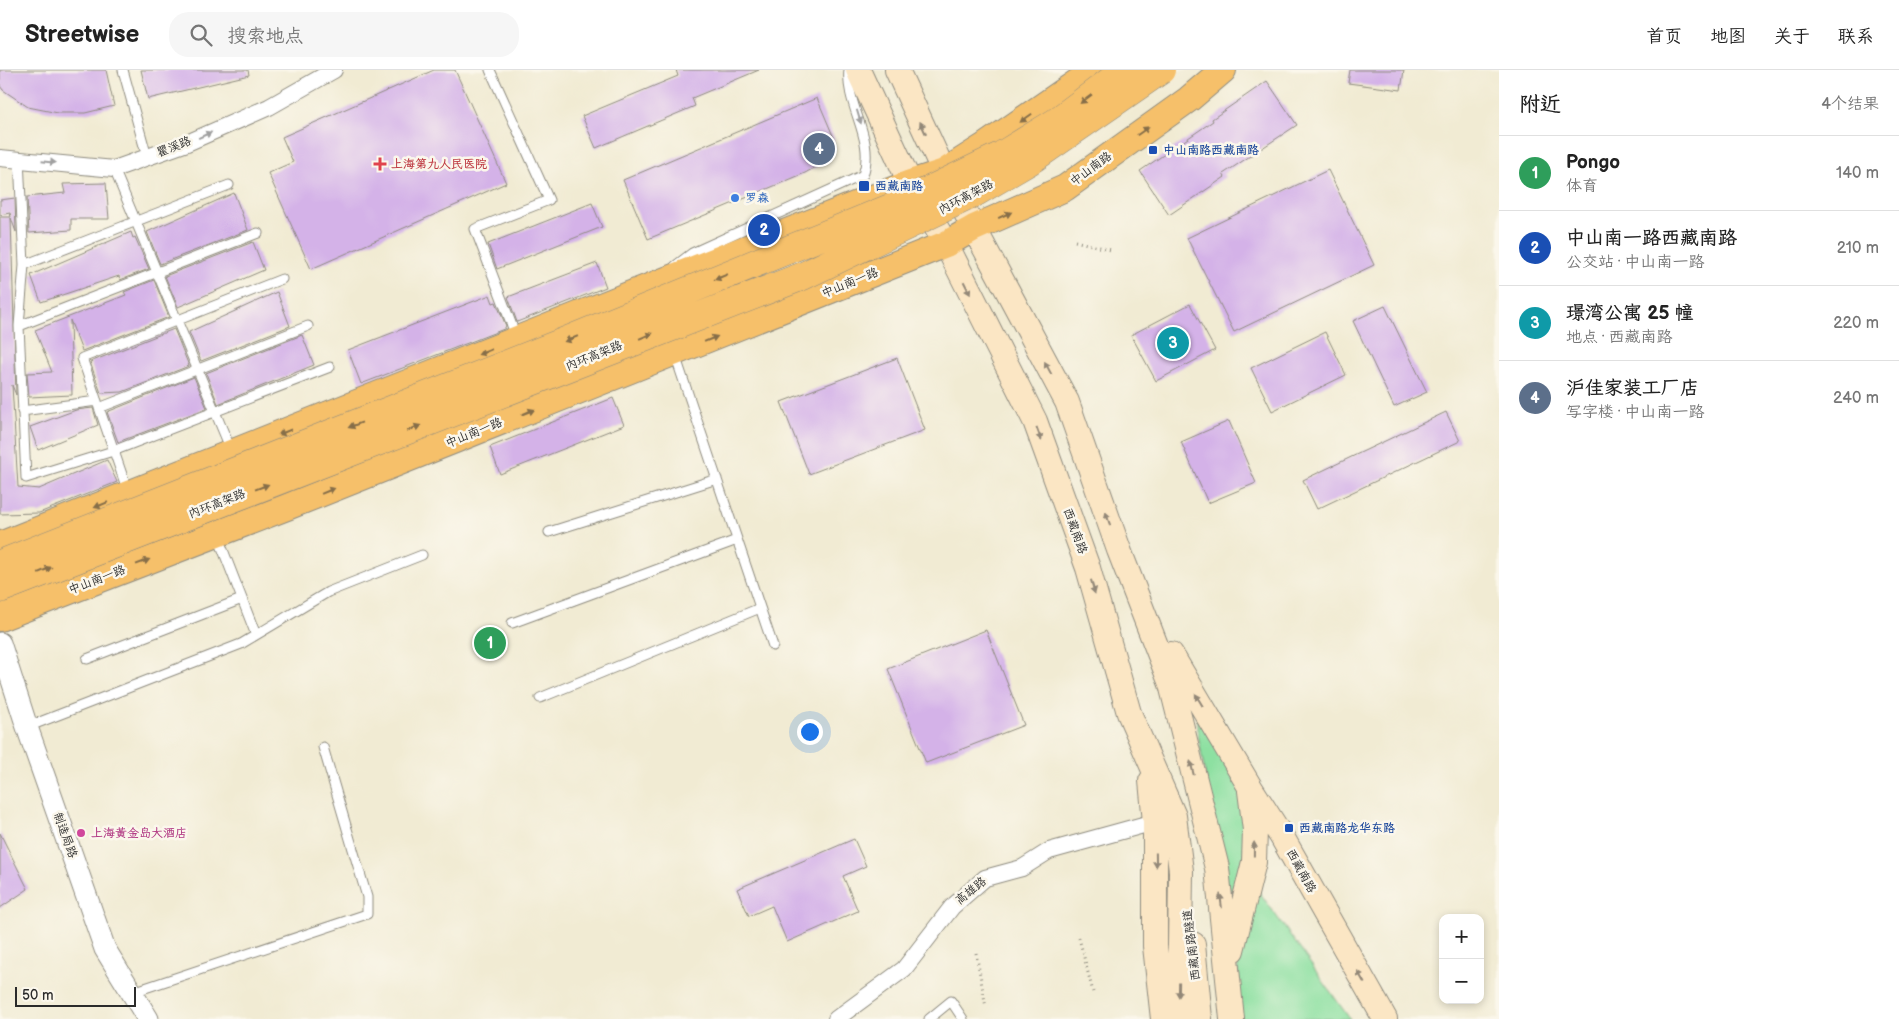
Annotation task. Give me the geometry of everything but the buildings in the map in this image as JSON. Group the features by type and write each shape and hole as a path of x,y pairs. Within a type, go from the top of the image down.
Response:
{"highway":[{"name":"内环高架路","path":"0,564 563,342 900,204 1002,155 1056,122 1125,70"},
{"name":"内环高架路","path":"0,589 803,276 973,194 1028,162 1161,70"}],"main road":[{"name":"西藏南路","path":"858,70 910,183 946,244 1035,421 1088,568 1129,713 1149,759 1164,819 1181,871 1179,1019"},
{"name":"西藏南路","path":"897,70 944,172 1067,402 1137,597 1171,684 1217,868 1232,1019"},
{"path":"0,545 910,183 944,172 1095,70"},
{"name":"中山南路","path":"946,244 974,228 1065,188 1189,99 1223,70"},
{"name":"中山南一路","path":"0,618 675,354 946,244"},
{"name":"西藏南路","path":"1137,597 1250,787 1282,837 1385,1019"},
{"path":"1228,965 1254,862 1255,830 1250,787"},
{"name":"西藏南路","path":"1163,1019 1155,946 1164,819"},
{"name":"西藏南路隧道","path":"1181,871 1192,935 1200,1019"}],"street":[{"name":"瞿溪路","path":"0,158 19,158 114,169 269,107 334,70"},
{"name":"制造局路","path":"0,644 105,949 148,1019"},
{"name":"高雄路","path":"836,1019 904,969 952,907 985,878 1022,868 1049,851 1164,819"}],"lane":[{"path":"123,70 147,157"},
{"path":"490,70 549,200 475,229 517,339"},
{"path":"660,283 674,267 692,253 863,175 866,167 866,141 849,85 849,70"},
{"path":"19,158 24,265 19,326 26,478 114,451 330,367"},
{"path":"114,169 232,452"},
{"path":"24,265 230,184"},
{"path":"19,326 258,233"},
{"path":"128,494 82,358 282,278"},
{"path":"22,411 98,404 197,369 308,326"},
{"path":"675,354 773,646"},
{"path":"549,532 717,479"},
{"path":"216,534 256,635"},
{"path":"512,622 737,540"},
{"path":"27,727 241,644 328,592 422,555"},
{"path":"87,660 242,599"},
{"path":"540,698 760,608"},
{"path":"133,992 367,914 367,897 323,747"},
{"path":"929,1019 952,1001 963,1019"}],"path":[{"path":"1075,241 1111,250"},
{"path":"1079,938 1092,992"},
{"path":"976,953 986,1007"}],"green space":[{"path":"1198,718 1243,791 1247,850 1231,891 1224,879 1198,735"},
{"path":"1255,886 1350,1019 1239,1019 1237,951"}],"place":[{"name":"沪佳家装工厂店","path":"819,149"},
{"name":"中山南路西藏南路","path":"1153,150"},
{"name":"上海第九人民医院","path":"380,164"},
{"name":"西藏南路","path":"864,186"},
{"name":"罗森","path":"735,198"},
{"name":"中山南一路西藏南路","path":"764,230"},
{"name":"璟湾公寓 25 幢","path":"1173,343"},
{"name":"Pongo","path":"490,643"},
{"name":"西藏南路龙华东路","path":"1289,828"},
{"name":"上海黄金岛大酒店","path":"81,833"}]}
